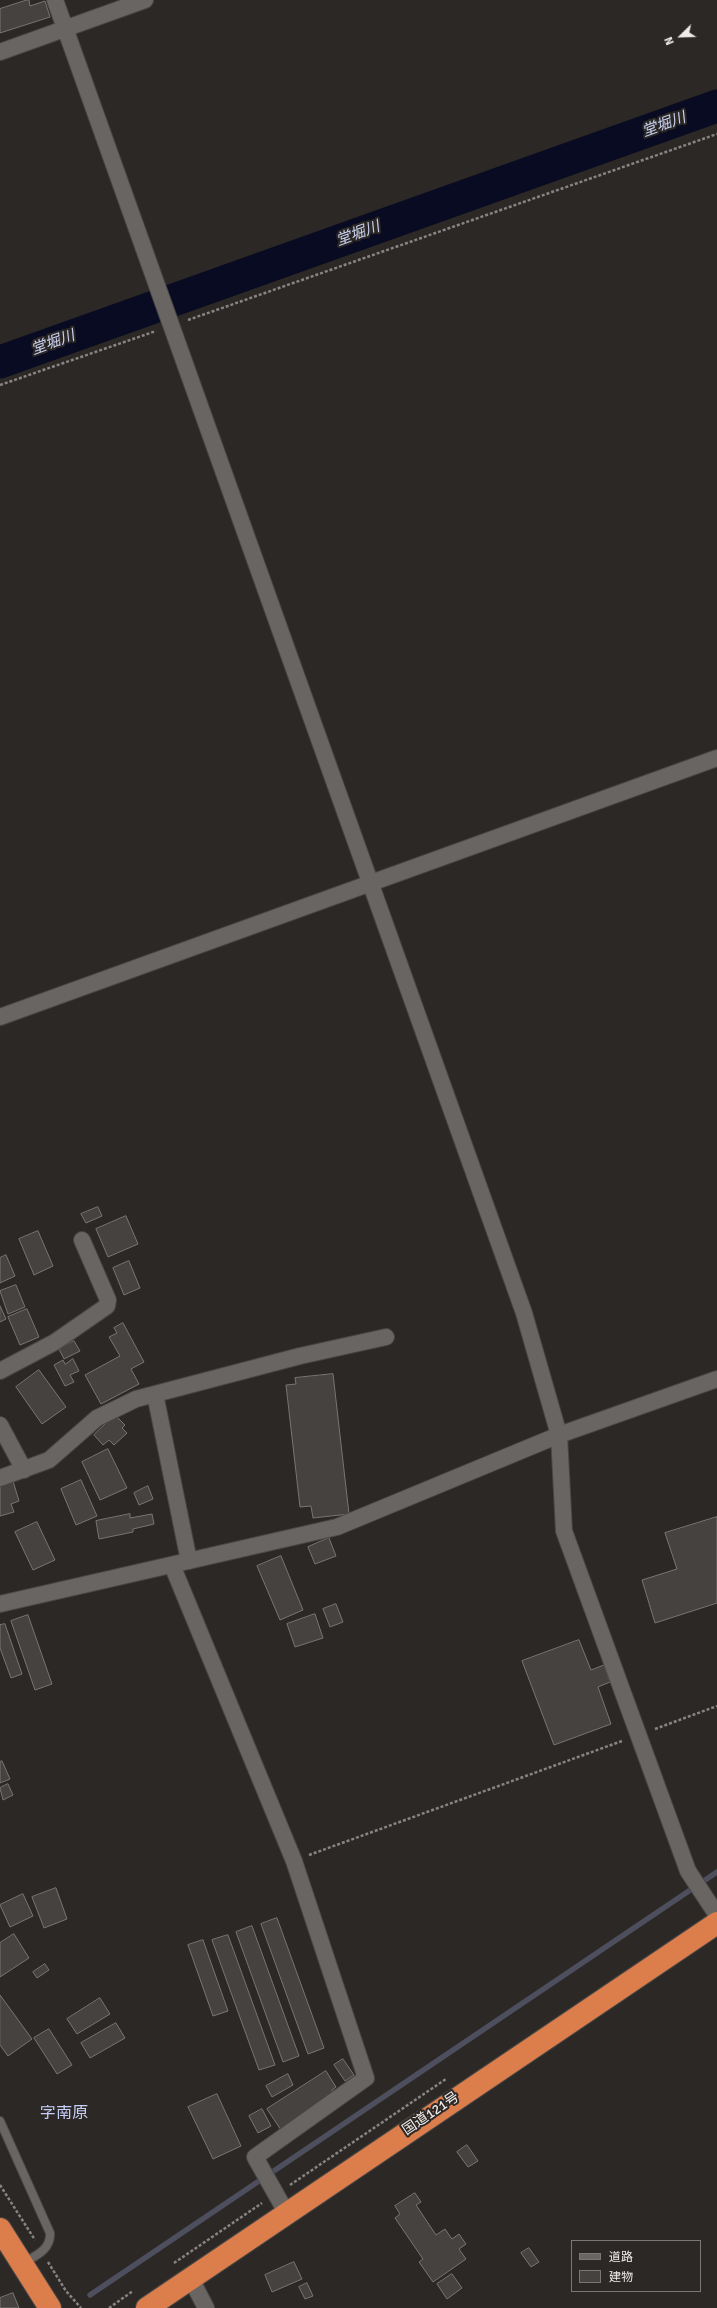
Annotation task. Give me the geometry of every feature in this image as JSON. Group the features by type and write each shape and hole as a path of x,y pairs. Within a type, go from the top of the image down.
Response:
{"highway":[{"name":"国道121号","path":"147,2308 286,2212 717,1923"},
{"path":"0,2229 50,2308"}],"street":[{"path":"55,0 524,1313 559,1435 564,1531 688,1871 717,1915"},
{"path":"0,52 145,0"},
{"path":"0,1017 717,758"},
{"path":"2,1365 56,1342 107,1306 108,1300 82,1240"},
{"path":"0,1478 49,1460 97,1418 136,1399 300,1356 386,1337"},
{"path":"0,1604 337,1528 559,1435 717,1379"},
{"path":"155,1394 189,1561"},
{"path":"0,1425 24,1470"},
{"path":"172,1565 294,1861 366,2078 255,2157 286,2212"},
{"path":"190,2278 206,2308"}],"lane":[{"path":"0,2121 50,2233 50,2241 45,2249 22,2264"}],"path":[{"path":"0,385 717,134"},
{"path":"294,1861 717,1706"}],"building":[{"path":"29,0 30,6 45,1 50,17 0,33 0,9"},
{"path":"98,1207 102,1216 86,1223 81,1214"},
{"path":"126,1216 138,1244 108,1257 96,1229"},
{"path":"38,1231 53,1266 34,1275 19,1239"},
{"path":"6,1255 15,1276 0,1283 0,1258"},
{"path":"129,1261 140,1288 124,1295 113,1268"},
{"path":"16,1285 25,1307 8,1314 0,1291"},
{"path":"0,1306 6,1319 0,1322"},
{"path":"27,1309 39,1337 20,1345 8,1317"},
{"path":"123,1323 144,1362 131,1369 139,1384 101,1404 85,1375 120,1356 109,1337 117,1333 114,1328"},
{"path":"74,1341 80,1351 64,1359 59,1349"},
{"path":"73,1359 79,1371 70,1375 74,1382 65,1386 54,1365 63,1360 65,1364"},
{"path":"39,1370 66,1407 42,1424 16,1387"},
{"path":"333,1374 349,1514 313,1518 311,1506 300,1507 286,1385 296,1384 295,1378"},
{"path":"115,1415 125,1425 122,1428 127,1433 114,1445 109,1440 103,1445 94,1435"},
{"path":"108,1449 127,1488 100,1500 82,1462"},
{"path":"81,1480 97,1516 76,1525 61,1489"},
{"path":"13,1481 19,1501 11,1504 14,1512 0,1516 0,1485"},
{"path":"148,1486 153,1499 139,1505 134,1493"},
{"path":"130,1514 130,1518 152,1514 154,1524 133,1529 133,1532 99,1539 96,1521"},
{"path":"717,1517 717,1603 655,1623 642,1580 677,1569 665,1533"},
{"path":"37,1522 55,1560 33,1570 15,1532"},
{"path":"329,1538 336,1556 315,1564 308,1547"},
{"path":"281,1556 303,1610 280,1620 257,1566"},
{"path":"336,1604 343,1622 330,1627 323,1609"},
{"path":"315,1614 323,1638 295,1647 287,1624"},
{"path":"28,1615 52,1684 35,1690 11,1621"},
{"path":"5,1624 22,1674 11,1678 0,1648 0,1625"},
{"path":"579,1640 591,1670 604,1665 610,1682 598,1687 611,1724 554,1745 522,1661"},
{"path":"2,1761 10,1779 0,1783 0,1762"},
{"path":"8,1784 13,1795 3,1800 0,1788"},
{"path":"56,1888 67,1919 44,1928 32,1897"},
{"path":"23,1894 33,1916 10,1927 0,1905"},
{"path":"277,1918 324,2048 308,2054 261,1924"},
{"path":"252,1926 299,2056 283,2062 236,1932"},
{"path":"14,1934 29,1958 0,1977 0,1943"},
{"path":"228,1935 275,2065 259,2070 212,1940"},
{"path":"203,1940 228,2011 213,2016 188,1945"},
{"path":"45,1964 49,1970 37,1978 33,1972"},
{"path":"0,1995 32,2039 8,2056 0,2045"},
{"path":"100,1998 110,2014 77,2034 67,2019"},
{"path":"116,2023 125,2038 90,2058 81,2043"},
{"path":"49,2029 72,2065 57,2074 34,2038"},
{"path":"343,2059 354,2075 345,2081 334,2065"},
{"path":"326,2071 336,2087 332,2090 336,2098 283,2133 267,2109"},
{"path":"288,2074 293,2085 272,2097 266,2086"},
{"path":"217,2094 241,2146 213,2159 188,2107"},
{"path":"262,2109 271,2126 258,2133 249,2116"},
{"path":"467,2145 478,2161 468,2167 457,2152"},
{"path":"415,2193 421,2202 416,2205 436,2235 445,2229 452,2239 459,2234 466,2244 459,2249 466,2259 433,2282 419,2262 423,2259 395,2218 400,2214 395,2206"},
{"path":"529,2248 539,2262 531,2267 521,2253"},
{"path":"294,2262 302,2279 272,2292 265,2275"},
{"path":"452,2274 462,2288 447,2299 437,2284"},
{"path":"307,2283 313,2296 305,2299 299,2287"},
{"path":"13,2293 19,2308 0,2308 0,2298"}],"waterway":[{"name":"堂堀川","path":"0,362 717,106"},
{"path":"90,2295 717,1872"}],"district":[{"name":"字南原","path":"64,2114"}]}
